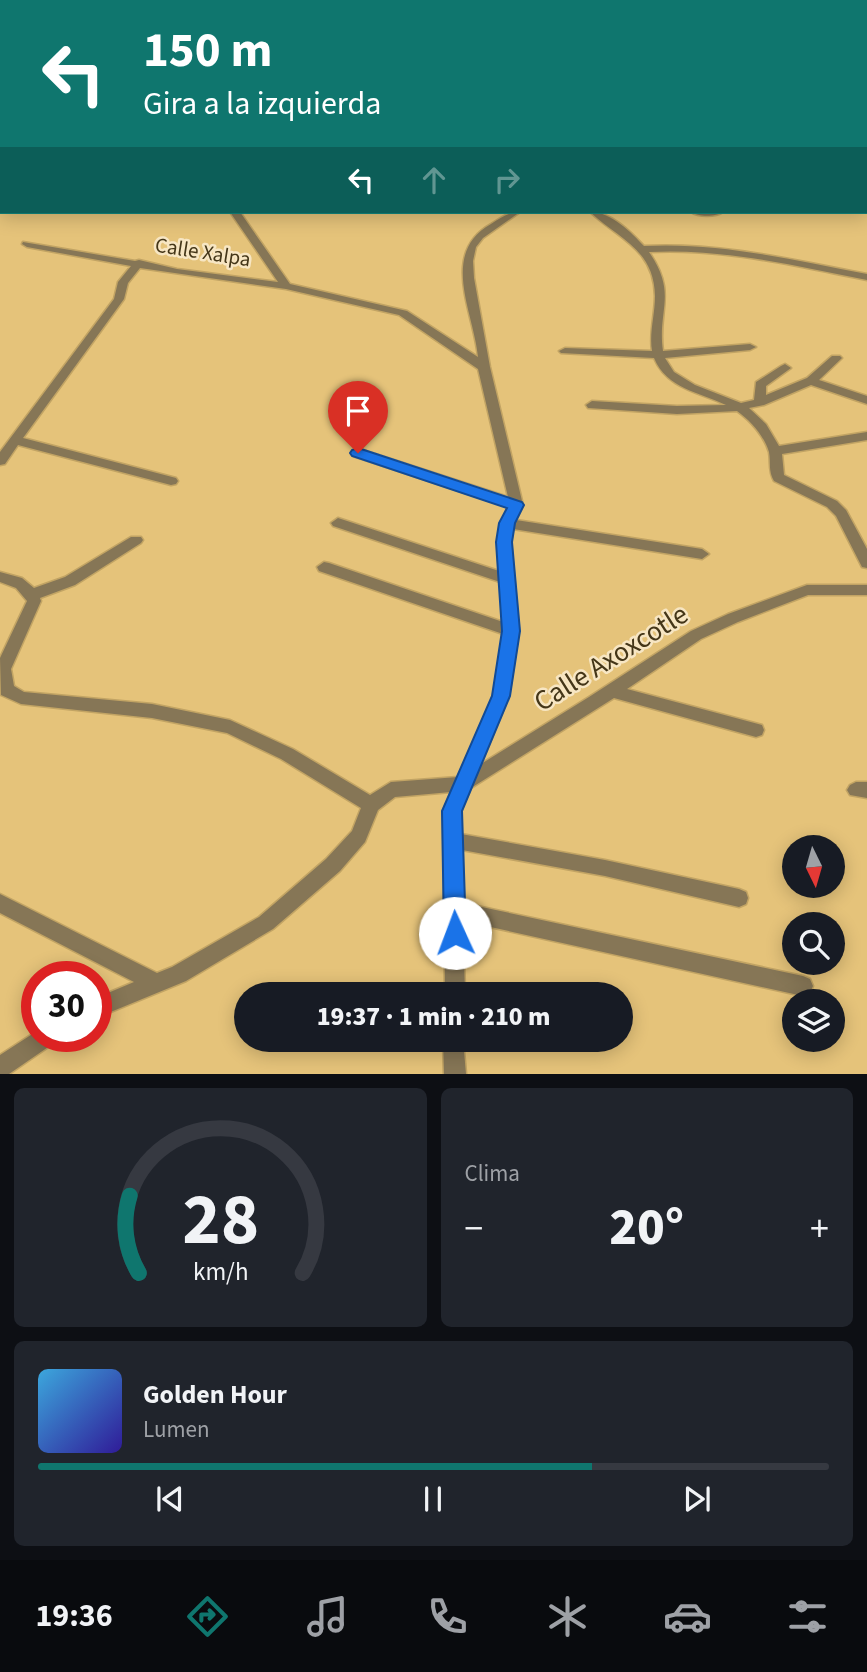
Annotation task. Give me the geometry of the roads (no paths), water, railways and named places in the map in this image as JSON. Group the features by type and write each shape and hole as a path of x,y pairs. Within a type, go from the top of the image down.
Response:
{"street":[{"path":"236,214 286,286"},
{"path":"454,982 452,811 501,696 511,631 504,542 507,523 516,505 484,367 484,348 470,291 466,258 478,236 512,214"},
{"path":"598,214 644,249 656,273 660,293 654,343 670,375 678,383 741,407 755,419 774,451 779,478 832,504 841,513 867,563"},
{"path":"27,244 139,264"},
{"path":"644,249 673,247 732,252 867,277"},
{"name":"Calle Xalpa","path":"0,461 119,299 123,282 139,264 177,272 286,286 403,313 484,367"},
{"path":"565,352 658,355 750,347"},
{"path":"592,405 693,410 741,407 811,381 836,358"},
{"path":"760,402 760,385 785,368"},
{"path":"811,381 867,400"},
{"path":"774,451 867,436"},
{"path":"15,440 171,481"},
{"path":"358,453 516,505"},
{"path":"338,523 508,579"},
{"path":"507,523 702,554"},
{"path":"32,596 70,581 136,540"},
{"path":"324,567 511,631"},
{"path":"0,577 14,579 28,586 34,601 3,669 7,690 21,698 69,705 152,711 230,727 287,754 371,805 359,836 334,865 266,923 178,974 112,1001"},
{"name":"Calle Axoxcotle","path":"371,805 391,790 462,784 612,691 696,635 733,618 807,590 867,590"},
{"path":"612,691 756,730"},
{"path":"452,840 605,868 739,898"},
{"path":"0,903 156,983"},
{"path":"454,910 803,986"},
{"path":"0,1067 23,1052"},
{"path":"454,1052 455,1073"}]}
